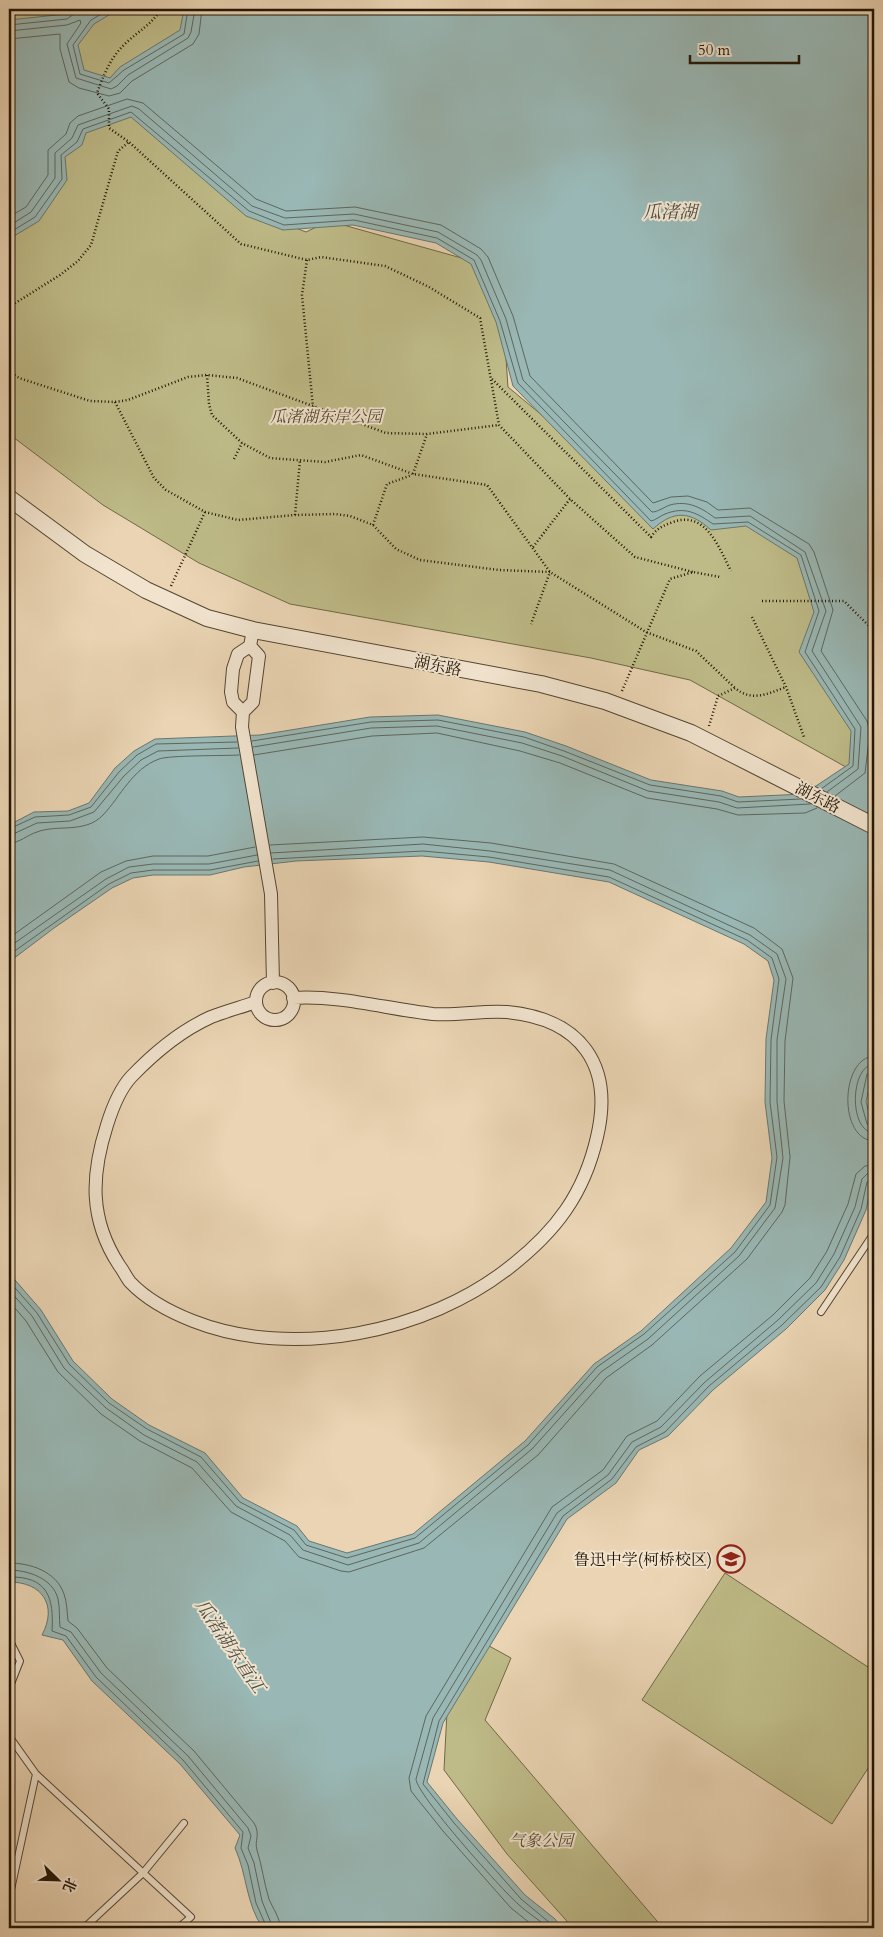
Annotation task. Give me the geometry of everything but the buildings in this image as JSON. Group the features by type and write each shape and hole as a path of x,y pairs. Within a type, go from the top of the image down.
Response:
{"street":[{"name":"湖东路","path":"9,498 84,554 165,599 207,618 252,630 541,684 616,706 704,740 874,826"},
{"path":"252,630 250,646 259,656 253,702 243,712 242,727 271,894 273,983"},
{"path":"243,712 232,702 232,677 238,654 250,646"},
{"path":"273,983 288,987 294,998 292,1010 288,1015 277,1020 266,1018 261,1014 256,1002 260,990 273,983"},
{"path":"256,1002 210,1018 164,1047 129,1079 112,1109 98,1152 95,1176 97,1215 108,1247 130,1282 167,1310 218,1331 273,1339 322,1339 400,1324 457,1300 508,1268 566,1213 583,1184 600,1127 602,1100 599,1072 583,1044 564,1030 523,1015 505,1012 437,1014 331,998 294,998"}],"lane":[{"path":"820,1312 874,1232"},
{"path":"9,1639 20,1661 9,1689"},
{"path":"9,1736 36,1774 191,1917 178,1928"},
{"path":"9,1899 36,1774"},
{"path":"84,1928 144,1873 184,1823"}],"path":[{"path":"161,9 154,21 126,42 110,62 104,75 97,93 109,109 109,128 129,142 241,244 307,260 321,257 385,266 429,287 480,318 499,425 570,499 635,557 720,577"},
{"path":"9,307 60,275 78,261 92,245 118,151 129,142"},
{"path":"307,260 302,295 313,407"},
{"path":"9,371 19,378 90,401 115,402 128,400 188,377 207,375 237,378 386,433 427,434 499,425"},
{"path":"207,375 212,415 242,443 270,458 325,462 361,455 413,474 487,485 550,572 646,632 696,651 744,695 757,697 786,687"},
{"path":"491,378 651,537 655,531 677,520 687,518 698,522 710,532 731,571"},
{"path":"115,402 154,478 166,490 205,512 238,520 295,514 350,516 372,525 396,549 420,560 499,570 550,572"},
{"path":"372,525 387,484 413,474 427,434"},
{"path":"234,458 242,443"},
{"path":"295,514 300,460"},
{"path":"532,548 570,499"},
{"path":"165,599 205,512"},
{"path":"531,624 550,572"},
{"path":"616,706 670,579 693,572"},
{"path":"762,601 844,601 874,631"},
{"path":"752,617 786,687 804,737"},
{"path":"704,740 718,696 735,688"}],"green space":[{"name":"瓜渚湖东岸公园","path":"9,9 194,9 260,214 306,232 329,221 483,264 501,287 508,387 662,515 690,501 808,548 865,728 853,771 690,680 591,658 290,604 199,563 103,505 9,434"},
{"path":"725,1573 874,1671 874,1759 832,1824 642,1700"},
{"name":"气象公园","path":"482,1642 511,1658 485,1720 663,1928 573,1928 507,1854 444,1770 447,1711"}],"water":[{"path":"73,9 119,9 94,24 78,45 84,70 110,78 120,67 180,30 184,9 874,9 874,1065 866,1102 874,1129 874,1173 866,1210 844,1260 825,1290 786,1329 713,1390 668,1436 639,1450 616,1483 567,1519 443,1723 427,1782 457,1819 525,1895 555,1919 562,1928 263,1928 253,1909 235,1848 240,1835 180,1764 92,1681 63,1640 42,1635 47,1624 48,1614 44,1597 30,1586 9,1582 9,1273 41,1310 73,1361 112,1399 149,1425 205,1453 243,1498 297,1526 309,1541 347,1553 413,1534 525,1441 594,1364 641,1331 731,1248 766,1202 772,1158 765,1102 766,1039 774,980 768,961 744,944 609,882 489,862 422,856 296,861 244,867 210,875 153,875 133,878 112,888 9,962 9,825 34,812 68,811 89,803 115,768 134,751 155,739 260,735 370,717 438,715 525,732 566,746 651,780 722,791 739,797 804,794 849,764 851,731 799,652 814,612 797,558 746,526 711,530 696,519 682,515 668,518 653,529 513,386 496,322 471,264 436,243 353,225 283,230 246,216 131,117 86,133 82,145 65,157 67,180 39,221 9,239 9,20 66,14"}],"place":[{"name":"鲁迅中学(柯桥校区)","path":"731,1559"}],"water label":[{"name":"瓜渚湖","path":"670,212"},
{"name":"瓜渚湖东直江","path":"230,1646"}]}
